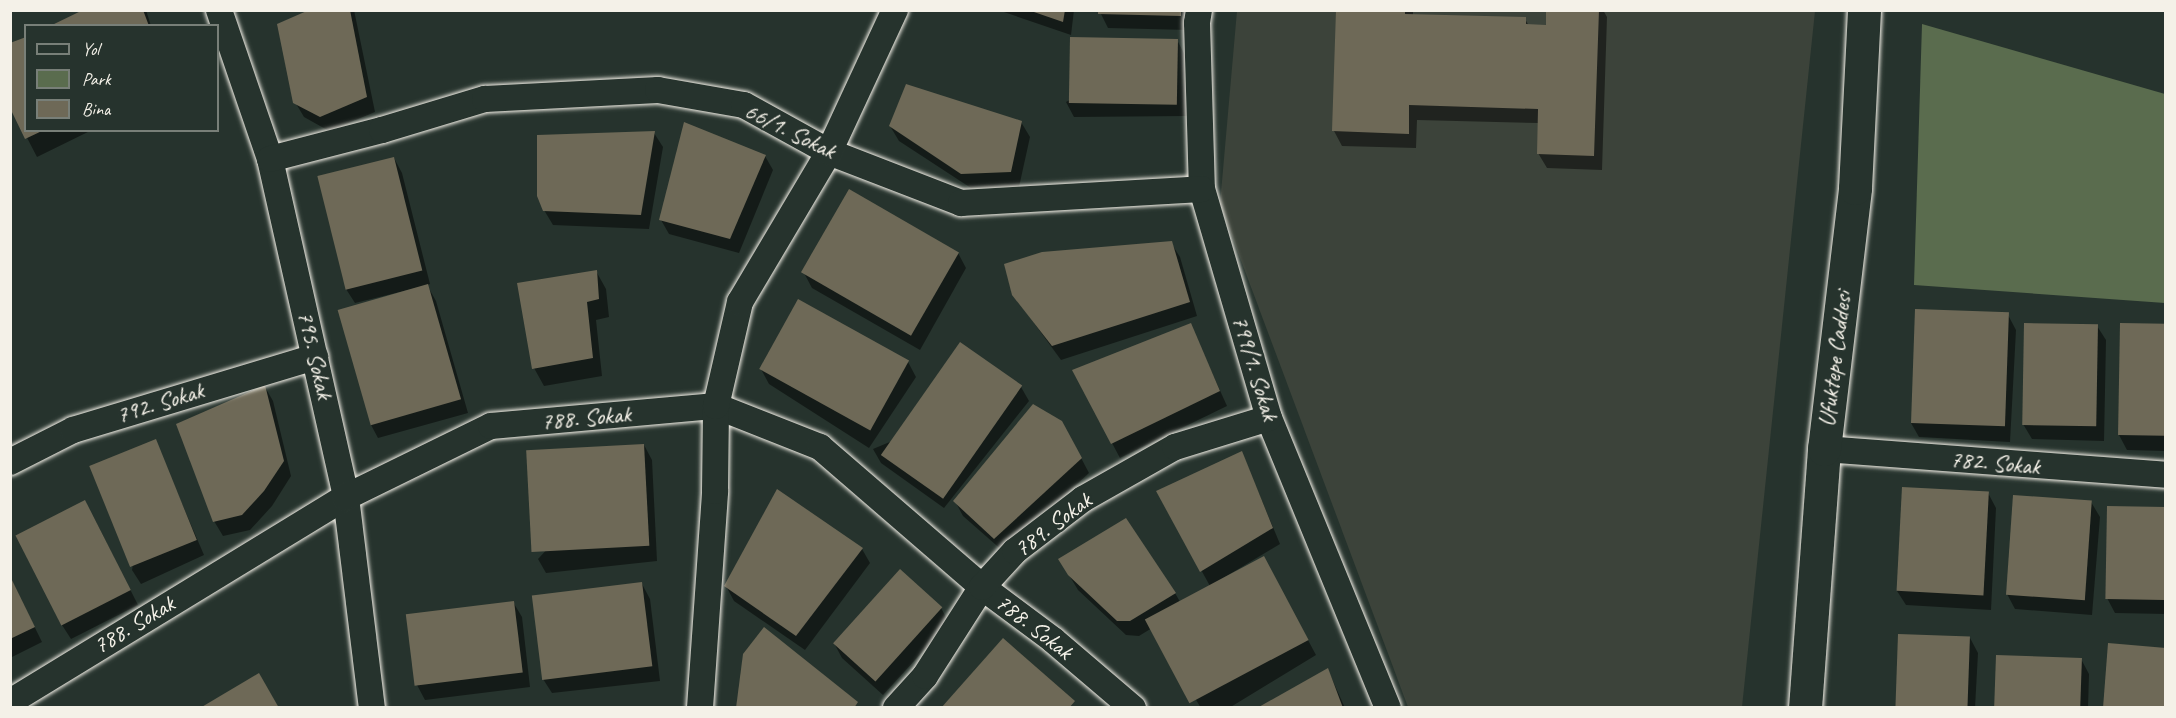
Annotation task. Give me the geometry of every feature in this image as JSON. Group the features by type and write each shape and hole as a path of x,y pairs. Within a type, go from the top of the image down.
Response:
{"street":[{"name":"795. Sokak","path":"219,10 270,159 346,496 372,708"},
{"path":"700,708 715,491 716,406 740,302 829,152 895,10"},
{"name":"799/1. Sokak","path":"1199,10 1197,23 1202,189 1269,418 1388,708"},
{"name":"Ufuktepe Caddesi","path":"1805,708 1824,449 1855,188 1864,10"},
{"name":"66/1. Sokak","path":"270,159 381,130 485,99 658,90 744,105 829,152 961,203 1202,189"},
{"name":"792. Sokak","path":"10,462 73,430 315,357"},
{"name":"788. Sokak","path":"10,702 346,496 491,426 716,406 820,447 982,587 1053,640 1133,708"},
{"name":"789. Sokak","path":"896,708 925,676 982,587 1015,551 1083,499 1175,447 1269,418"},
{"name":"782. Sokak","path":"1824,449 2166,475"}],"shaded area":[{"path":"1237,11 1815,11 1742,707 1408,707 1220,204"}],"green space":[{"path":"1922,24 2165,94 2165,303 1914,285"}],"building":[{"path":"83,10 143,10 148,24 54,24"},
{"path":"309,10 350,10 367,97 320,117 293,103 277,24"},
{"path":"1065,10 1063,22 1031,11"},
{"path":"1098,10 1181,10 1181,16 1098,14"},
{"path":"1336,10 1405,10 1405,14 1526,17 1526,24 1546,25 1546,10 1599,10 1594,156 1537,154 1538,109 1409,105 1409,134 1332,131"},
{"path":"1070,37 1178,39 1177,105 1069,103"},
{"path":"24,38 24,132 40,132 25,139 10,108 10,43"},
{"path":"906,84 1022,121 1011,172 961,174 889,126"},
{"path":"684,122 766,155 730,239 659,220"},
{"path":"655,131 641,215 543,211 537,196 537,135"},
{"path":"394,157 422,271 346,290 317,176"},
{"path":"849,189 959,252 911,336 801,272"},
{"path":"1172,241 1190,302 1052,346 1012,295 1004,264 1042,252"},
{"path":"597,270 599,299 587,302 593,358 532,369 517,283"},
{"path":"428,284 461,399 371,425 338,310"},
{"path":"798,299 909,361 870,431 759,369"},
{"path":"1915,309 2009,312 2005,426 1911,423"},
{"path":"1191,323 1220,391 1111,444 1072,370"},
{"path":"2024,323 2098,324 2096,426 2022,425"},
{"path":"2120,323 2166,324 2164,436 2118,435"},
{"path":"960,342 1022,386 943,499 881,455"},
{"path":"265,385 284,461 264,491 242,515 213,522 176,424"},
{"path":"1033,404 1062,421 1082,458 994,539 953,501"},
{"path":"156,439 197,540 130,567 89,466"},
{"path":"644,444 649,546 531,552 526,450"},
{"path":"1242,451 1273,528 1200,572 1156,491"},
{"path":"1902,487 1989,492 1983,595 1897,591"},
{"path":"777,489 863,548 796,636 724,586"},
{"path":"2013,495 2092,501 2085,600 2006,595"},
{"path":"85,500 131,590 61,625 16,535"},
{"path":"2107,506 2166,507 2164,600 2105,599"},
{"path":"1126,518 1176,593 1130,621 1117,621 1068,575 1058,559"},
{"path":"1264,556 1309,640 1189,703 1145,619"},
{"path":"900,569 942,607 875,681 833,643"},
{"path":"10,576 35,627 10,639"},
{"path":"642,582 652,666 542,680 532,596"},
{"path":"514,601 523,672 415,686 406,614"},
{"path":"764,627 858,702 854,708 736,708 743,654"},
{"path":"1898,634 1970,637 1967,708 1895,708"},
{"path":"1003,638 1075,701 1069,708 941,708"},
{"path":"2108,643 2166,648 2166,708 2103,708"},
{"path":"1996,655 2082,658 2080,708 1994,708"},
{"path":"1328,668 1343,708 1257,708"},
{"path":"259,673 279,708 200,708"}]}
